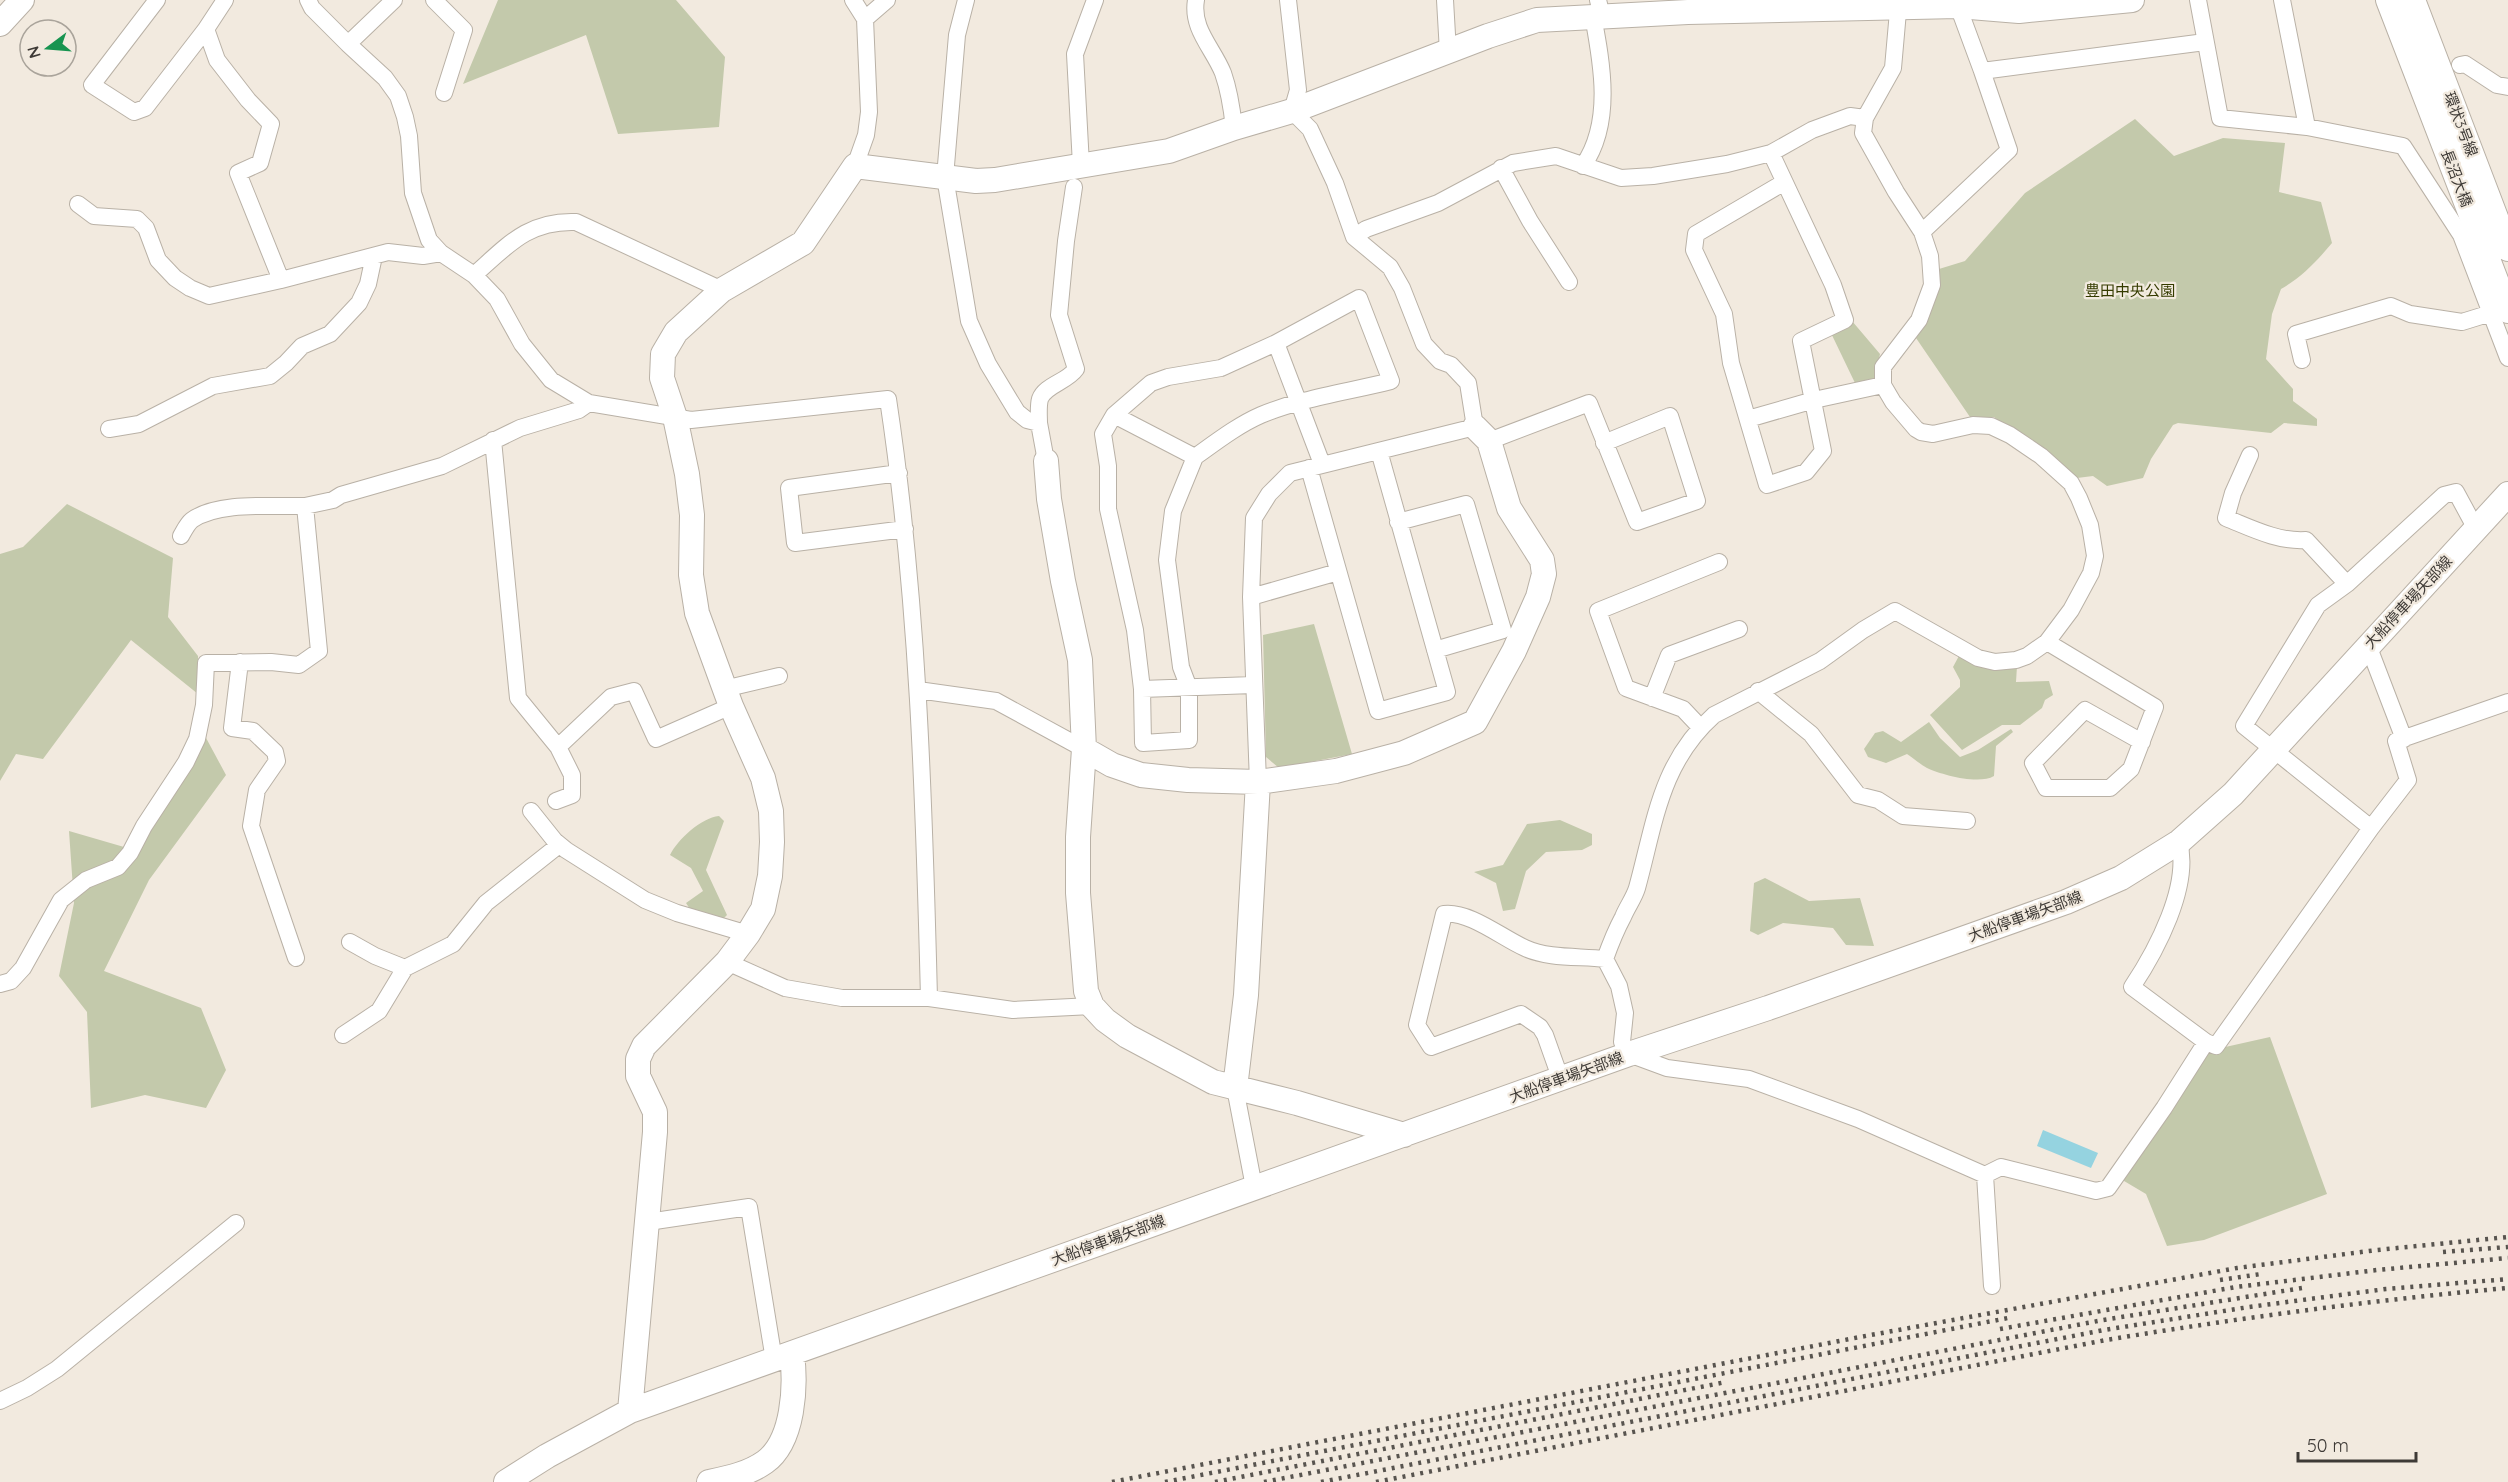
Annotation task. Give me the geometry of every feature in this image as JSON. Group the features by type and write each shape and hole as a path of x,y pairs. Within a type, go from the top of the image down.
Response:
{"street":[{"path":"0,24 22,0"},
{"path":"157,0 92,85 134,112 145,108 206,29 225,0"},
{"path":"308,0 312,8 385,78 398,96 405,117 413,193 429,240 441,253 474,275 497,299 537,365 551,380 589,403 691,420 888,399 905,529 918,690 929,999"},
{"path":"348,44 394,0"},
{"path":"434,0 464,30 444,93"},
{"path":"630,1411 648,1222 655,1112 638,1076 638,1059 644,1046 727,962 748,934 763,909 770,876 772,842 771,811 763,778 727,698 697,613 691,575 692,515 687,474 675,417 663,378 663,354 676,332 722,290 803,243 855,166 866,135 869,112 865,19 853,0"},
{"path":"865,19 887,0"},
{"path":"966,0 957,35 945,177 969,321 987,364 1017,412 1027,420 1039,423"},
{"path":"1095,0 1075,54 1078,176 1066,241 1059,315 1076,369 1069,378 1050,387 1040,399 1039,423 1046,461 1049,500 1080,660 1084,749 1078,837 1078,893 1086,991 1092,1006 1112,1025 1157,1054 1213,1082 1297,1103 1404,1135"},
{"path":"1196,0 1194,11 1201,34 1222,72 1230,97 1234,128"},
{"path":"1288,0 1298,90 1292,111"},
{"path":"1445,0 1448,52"},
{"path":"855,166 976,181 1078,176 1169,151 1292,111 1537,20 1597,10 1959,3 1982,0"},
{"path":"1959,3 2019,11 2132,0"},
{"path":"2198,0 2220,118 2307,127 2403,146 2461,235 2500,312 2508,358"},
{"path":"2282,0 2307,127"},
{"name":"長沼大橋","path":"2388,0 2500,312"},
{"name":"環状3号線","path":"2413,0 2508,249"},
{"path":"1922,232 2009,150 1959,3"},
{"path":"1605,959 1636,891 1653,818 1664,787 1683,750 1700,727 1714,715 1820,661 1863,630 1895,611 1985,661 2016,660 2027,656 2047,642 2071,610 2091,573 2095,556 2086,513 2071,483 2041,456 2010,435 1991,426 1973,425 1933,434 1921,432 1893,402 1883,385 1883,367 1913,330 1930,296 1932,269 1922,232 1896,192 1863,133 1865,118 1893,68 1899,4"},
{"path":"1583,166 1593,151 1600,124 1602,64 1597,10"},
{"path":"206,29 217,60 248,100 271,124 260,163 238,173 281,280"},
{"path":"1982,71 2205,42"},
{"path":"2460,65 2465,64 2497,85 2508,87"},
{"path":"918,690 996,701 1112,765 1141,775 1188,780 1258,782 1336,771 1404,753 1475,722 1514,651 1538,597 1544,574 1542,560 1509,508 1482,434 1468,383 1451,365 1440,361 1424,344 1402,288 1390,267 1354,237 1335,183 1310,129 1292,111"},
{"path":"1354,237 1366,229 1438,203 1513,163 1556,156 1621,178 1653,176 1727,164 1771,153 1812,130 1850,116 1865,118"},
{"path":"1771,153 1783,183 1833,285 1845,320 1801,341 1814,400 1822,452 1806,472 1767,485 1731,363 1724,314 1694,250 1696,234 1783,183"},
{"path":"1501,168 1530,221 1569,282"},
{"path":"78,204 94,216 137,219 146,228 158,260 175,278 189,288 209,296 388,252 423,256 441,253"},
{"path":"474,275 504,248 530,229 556,221 576,222 722,290"},
{"path":"109,429 139,424 213,386 270,376 302,346 330,334 359,303 368,284 374,256"},
{"path":"1359,298 1391,381 1300,403 1260,416 1228,434 1195,457 1173,511 1167,560 1181,667 1189,688 1190,740 1143,743 1142,689 1135,630 1108,509 1108,466 1103,434 1114,415 1151,383 1168,377 1221,368 1276,343 1359,298"},
{"path":"2302,360 2296,334 2391,306 2410,314 2462,322 2500,312"},
{"path":"1276,343 1300,403 1338,572 1378,711 1447,692 1379,451"},
{"path":"1748,419 1814,400 1883,385"},
{"path":"181,536 190,522 204,514 224,509 305,506 333,500 341,495 442,466 520,428 579,410 589,403"},
{"path":"1254,1187 1235,1088 1246,995 1258,782 1251,597 1254,518 1269,494 1290,473 1379,451 1482,434 1589,403 1604,443 1637,522 1697,501 1670,417 1604,443"},
{"path":"1114,415 1195,457"},
{"path":"493,440 518,698 558,747 572,775 572,795 556,801"},
{"path":"2250,455 2233,493 2226,518 2294,541 2306,540 2347,584"},
{"path":"899,473 789,488 795,543 905,529"},
{"path":"2371,828 2244,726 2318,605 2347,584 2444,495 2456,492 2476,529"},
{"name":"大船停車場矢部線","path":"506,1482 547,1456 630,1411 1629,1054 1768,1008 2066,902 2121,878 2179,842 2233,794 2508,494"},
{"path":"1398,522 1466,504 1503,630 1435,650"},
{"path":"0,984 11,981 23,968 60,900 86,880 118,867 130,853 144,826 186,762 197,739 204,705 206,663 299,665 319,651 305,506"},
{"path":"1700,727 1683,709 1626,688 1598,611 1719,562"},
{"path":"1251,597 1338,572"},
{"path":"1652,698 1669,655 1739,629"},
{"path":"2047,642 2155,707 2142,742 2131,769 2110,788 2046,788 2033,763 2085,710 2142,742"},
{"path":"2368,645 2404,739"},
{"path":"240,662 232,728 253,731 275,752 277,761 257,790 251,826 296,958"},
{"path":"558,747 611,697 634,691 656,739 727,698 779,676"},
{"path":"1142,689 1253,684"},
{"path":"1758,691 1811,734 1858,795 1878,800 1903,816 1968,821"},
{"path":"2179,842 2183,856 2181,878 2152,958 2132,987 2206,1042 2216,1046 2371,828 2408,780 2396,741 2508,702"},
{"path":"531,811 559,845 645,900 677,913 748,934"},
{"path":"343,1035 380,1011 405,968 453,944 486,903 559,845"},
{"path":"1561,1080 1545,1035 1540,1027 1521,1014 1431,1047 1417,1025 1444,914 1454,913 1526,949 1545,954 1605,959"},
{"path":"351,942 375,956 405,968"},
{"path":"1605,959 1618,986 1625,1013 1622,1042 1629,1054 1667,1068 1749,1079 1858,1119 1985,1175"},
{"path":"727,962 784,988 842,998 929,999 1013,1010 1092,1006"},
{"path":"1985,1175 2001,1167 2097,1191 2108,1188 2164,1108 2206,1042"},
{"path":"1985,1175 1992,1286"},
{"path":"648,1222 749,1207 783,1357 794,1374 790,1422 767,1461 733,1476 709,1482"},
{"path":"0,1401 27,1388 57,1369 236,1223"}],"green space":[{"path":"498,0 676,0 725,57 719,127 618,134 586,35 463,84"},
{"name":"豊田中央公園","path":"2135,119 2174,156 2223,138 2285,143 2279,192 2321,202 2332,243 2309,268 2281,289 2272,314 2266,359 2293,389 2293,401 2317,419 2317,426 2284,423 2271,433 2178,423 2173,425 2151,459 2143,478 2107,486 2093,476 2077,478 1994,417 1970,417 1916,338 1933,305 1939,269 1965,261 2025,193"},
{"path":"1852,321 1880,354 1875,378 1855,383 1830,331"},
{"path":"67,504 173,558 168,617 198,656 198,694 131,640 43,759 16,754 0,781 0,554 23,547"},
{"path":"1314,624 1352,754 1279,768 1266,757 1263,635"},
{"path":"1960,654 2017,666 2016,682 2049,681 2053,695 2045,700 2042,708 2020,725 2002,725 1962,750 1930,715 1960,687 1960,680 1953,667"},
{"path":"1929,722 1940,738 1960,757 1978,750 2011,729 2013,732 1996,746 1994,776 1979,780 1934,771 1907,754 1886,763 1868,757 1864,749 1875,733 1883,731 1901,742"},
{"path":"205,736 226,775 149,880 104,971 201,1008 226,1070 206,1108 145,1095 91,1108 87,1012 59,976 74,903 69,831 124,847"},
{"path":"719,816 724,821 706,870 727,915 723,919 690,909 686,903 703,891 691,868 670,855 678,842 691,830"},
{"path":"1560,820 1592,834 1592,845 1582,850 1546,852 1526,871 1515,909 1503,911 1496,883 1474,872 1503,865 1527,824"},
{"path":"1765,878 1809,901 1860,898 1874,946 1846,945 1833,928 1783,923 1758,935 1750,931 1754,883"},
{"path":"2270,1037 2327,1194 2204,1240 2167,1246 2146,1194 2119,1178 2203,1052"}],"water":[{"path":"2043,1130 2098,1153 2091,1168 2037,1146"}],"railway":[{"path":"1112,1482 1860,1337 2237,1268 2377,1250 2508,1237"},
{"path":"2443,1252 2508,1247"},
{"path":"2000,1329 2236,1287 2377,1270 2508,1258"},
{"path":"2220,1280 2261,1274"},
{"path":"1321,1482 2104,1330 2249,1307 2386,1289 2508,1279"},
{"path":"1264,1482 2103,1320 2302,1288"},
{"path":"1376,1482 2106,1340 2306,1310 2508,1288"},
{"path":"1165,1482 2013,1317"},
{"path":"1215,1482 1726,1382"}]}
